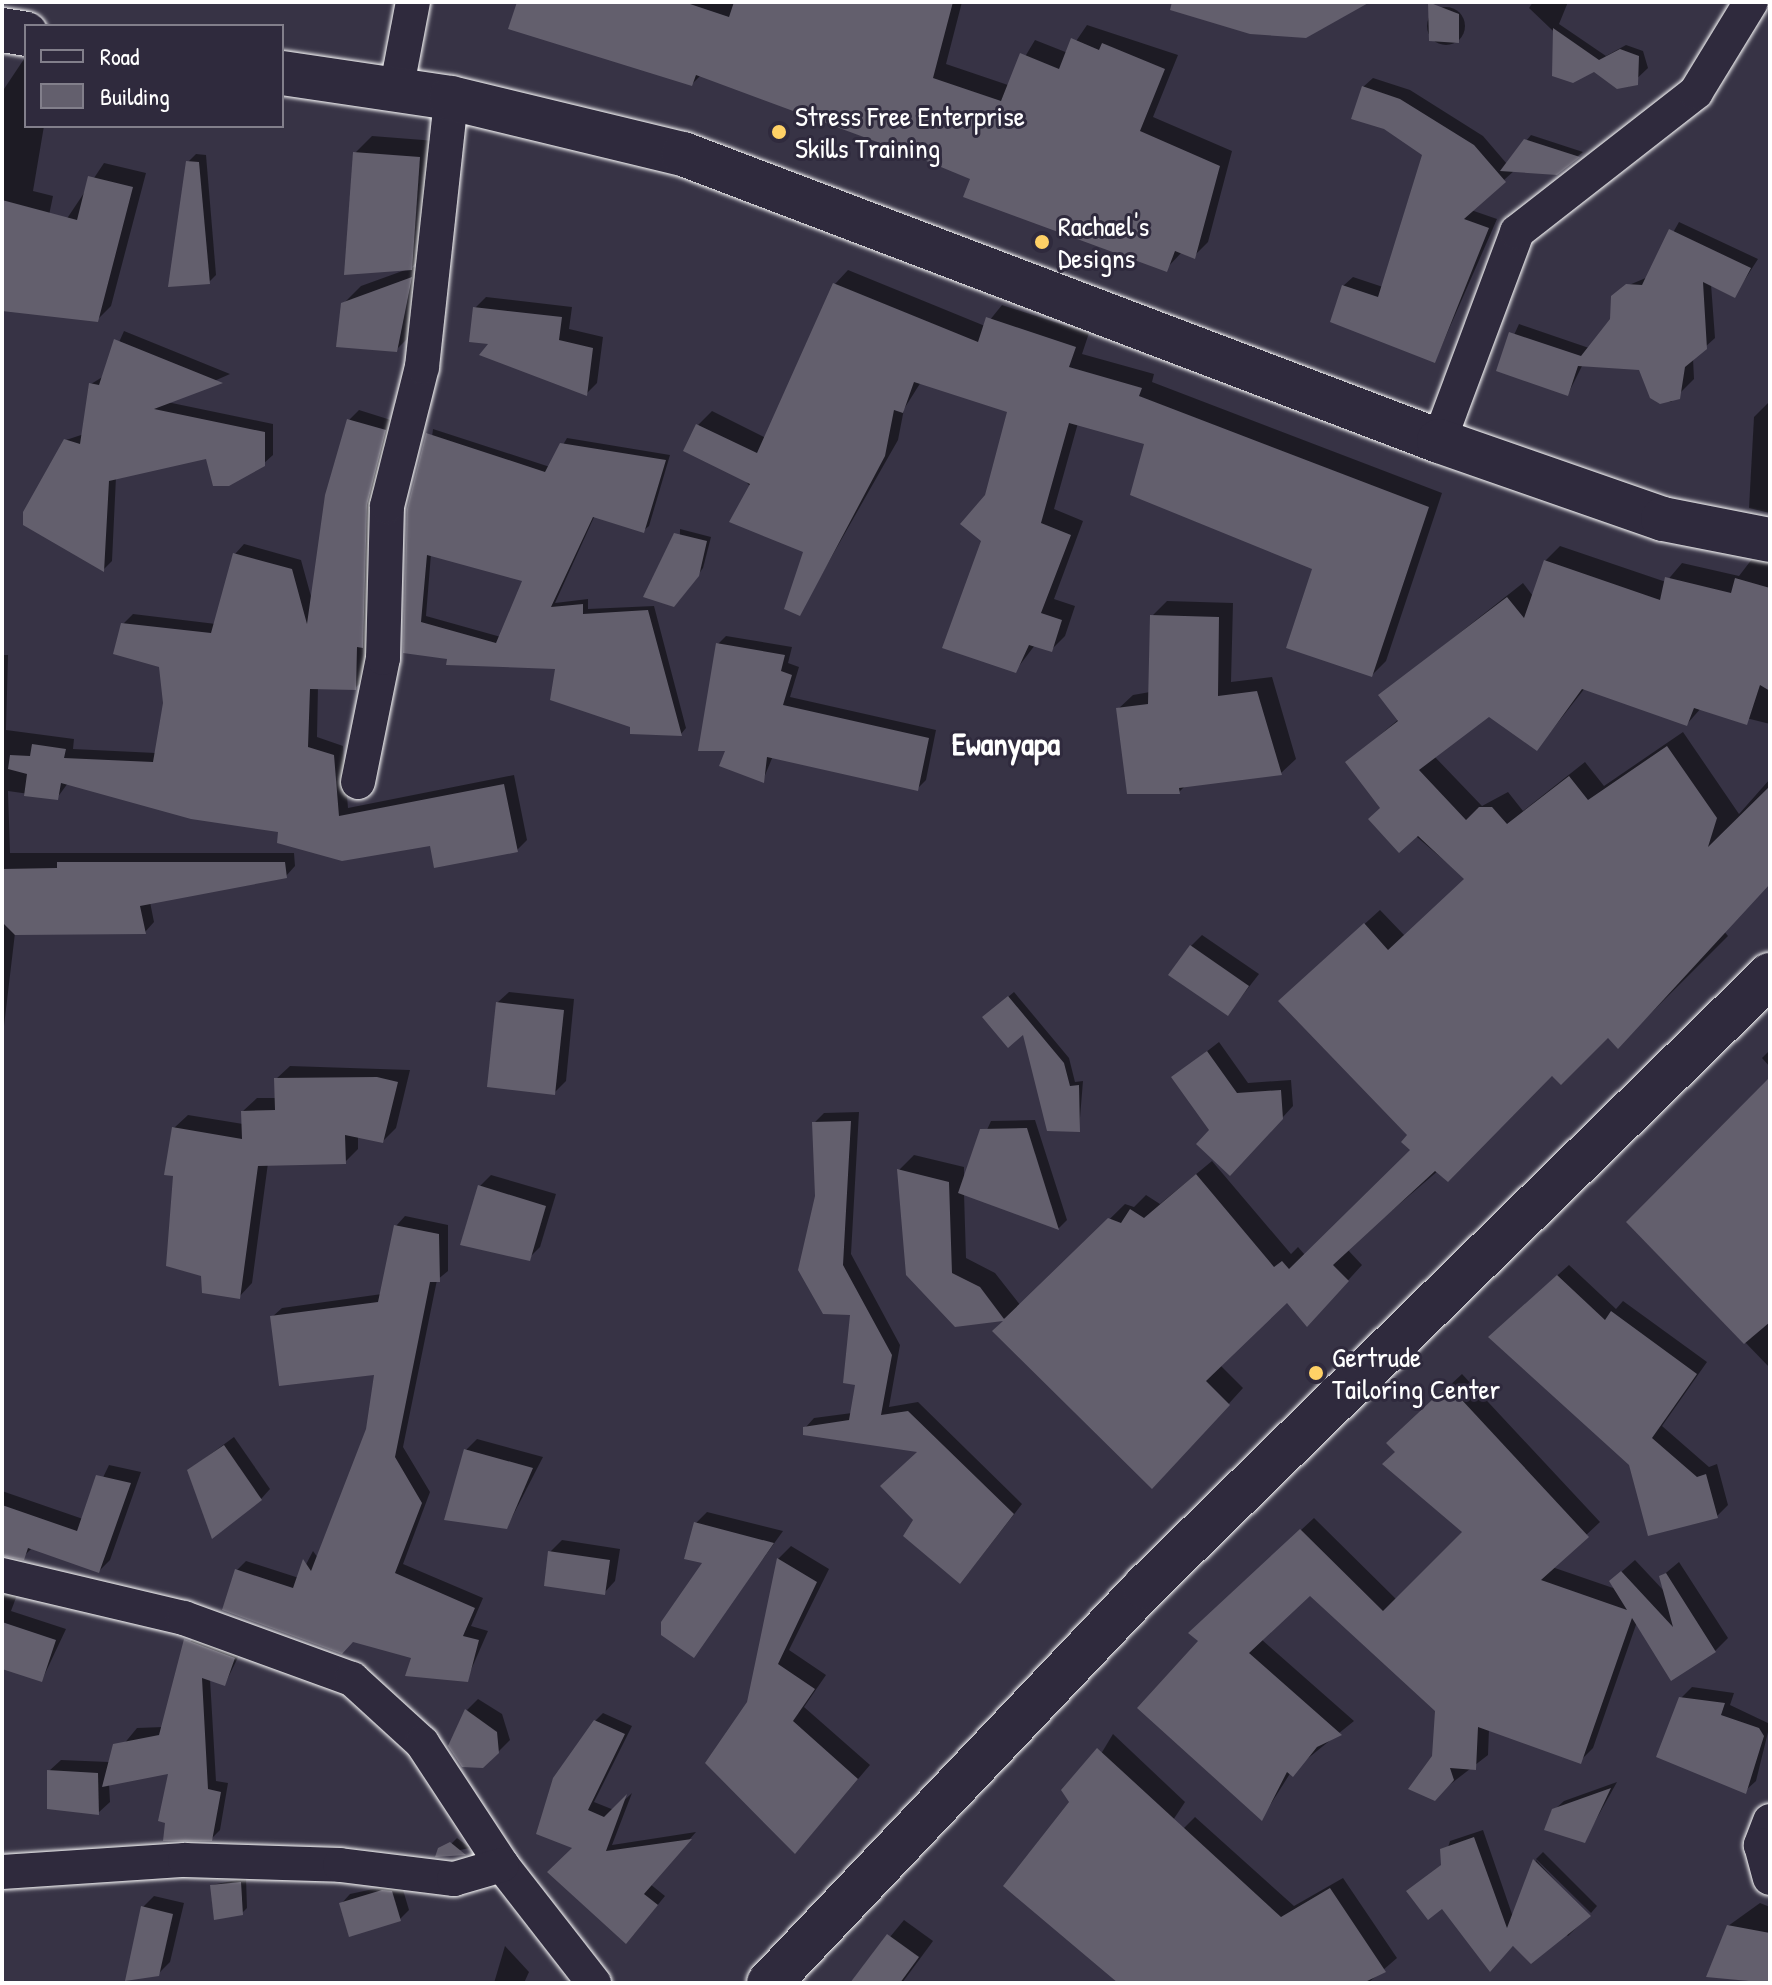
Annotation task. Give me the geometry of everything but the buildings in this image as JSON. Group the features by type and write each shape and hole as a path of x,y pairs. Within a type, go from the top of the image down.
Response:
{"street":[{"path":"396,91 413,2"},
{"path":"1439,441 1517,232 1696,92 1751,2"},
{"path":"2,30 24,34"},
{"path":"284,73 451,98 683,154 1439,441 1663,519 1770,540"},
{"path":"358,782 383,658 387,506 422,367 451,98"},
{"path":"769,1983 1145,1587 1770,975"},
{"path":"2,1575 184,1618 352,1679 422,1743 502,1865 594,1983"},
{"path":"1770,1821 1761,1845 1770,1878"},
{"path":"2,1872 185,1860 340,1865 454,1879 502,1865"}],"place":[{"name":"Stress Free Enterprise Skills Training","path":"779,132"},
{"name":"Rachael's Designs","path":"1042,242"},
{"name":"Gertrude Tailoring Center","path":"1316,1373"}],"district":[{"name":"Ewanyapa","path":"1006,744"}]}
